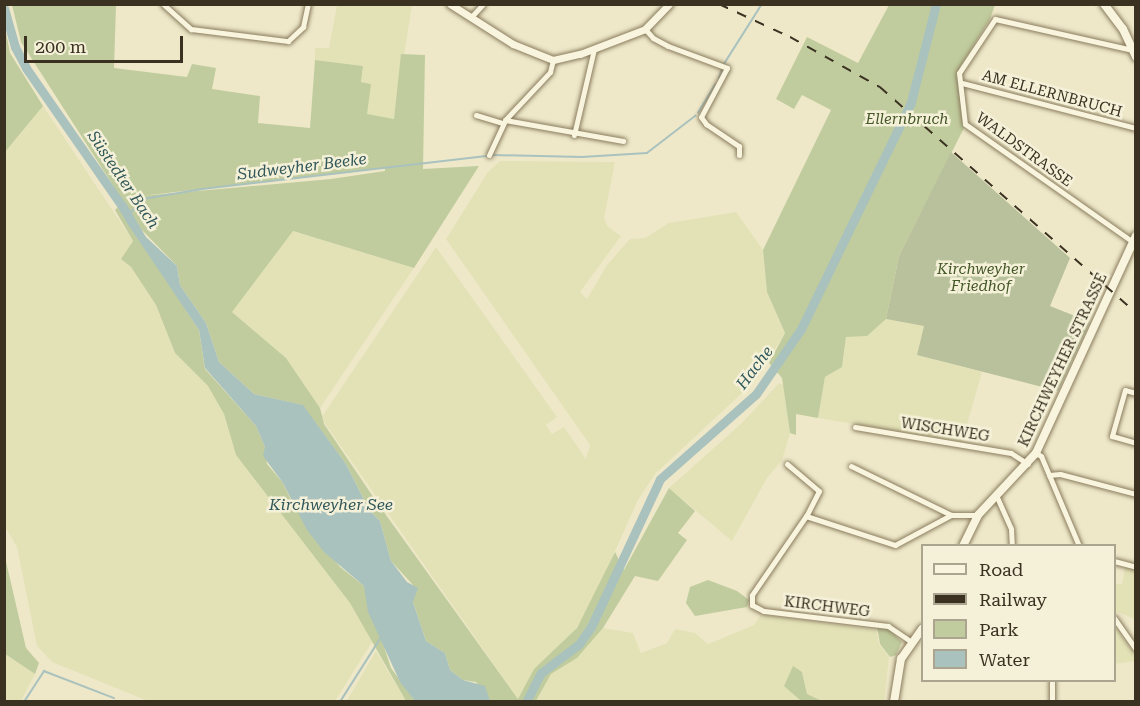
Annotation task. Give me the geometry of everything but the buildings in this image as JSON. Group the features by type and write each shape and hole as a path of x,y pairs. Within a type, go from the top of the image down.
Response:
{"main road":[{"path":"1104,4 1134,54"},
{"name":"KIRCHWEYHER STRASSE","path":"964,544 978,515 1036,453 1134,239"},
{"path":"894,702 901,659 921,630"}],"street":[{"path":"163,4 191,28 288,41 303,27 308,4"},
{"path":"450,4 528,52 553,60 594,49 645,28 669,4"},
{"path":"472,16 483,4"},
{"name":"WALDSTRASSE","path":"1134,54 999,19 992,21 961,67 965,124 1134,239"},
{"path":"645,28 653,38 668,46 724,67 701,117 706,124 740,146 739,155"},
{"path":"574,135 594,49"},
{"path":"489,155 504,122 550,72 553,60"},
{"name":"AM ELLERNBRUCH","path":"962,83 1136,128"},
{"path":"476,115 574,135 623,141"},
{"path":"1136,393 1125,390 1112,436 1136,443"},
{"name":"WISCHWEG","path":"855,427 1011,453 1028,464"},
{"path":"1036,453 1049,475 1078,544"},
{"path":"787,464 819,491 806,516 895,544 951,515"},
{"path":"851,466 951,515 978,515"},
{"path":"1049,475 1060,474 1136,494"},
{"path":"996,495 1011,529 1012,544"},
{"name":"KIRCHWEG","path":"806,516 754,591 750,603 764,611 888,626 912,642"},
{"path":"1116,562 1136,567"},
{"path":"1116,621 1136,649"},
{"path":"1052,682 1052,702"}],"green space":[{"path":"12,5 116,5 114,68 187,77 192,64 216,68 212,89 260,96 258,123 310,128 315,60 363,66 361,82 371,84 367,114 394,119 401,54 425,55 423,169 479,166 414,268 293,231 232,312 286,358 320,408 324,424 376,501 518,699 534,669 577,628 615,552 624,570 669,488 695,511 678,533 687,540 658,581 635,576 603,628 577,658 551,674 536,701 528,701 533,690 529,688 524,701 490,701 476,682 463,680 450,670 445,653 426,641 413,602 413,585 391,561 380,521 369,510 346,464 302,405 254,394 219,362 206,323 180,285 177,266 141,229 21,42","holes":["385,168 385,171 331,179 141,196"]},
{"path":"337,5 412,5 394,119 366,115 371,84 361,82 363,66 315,60 315,48 329,48"},
{"name":"Ellernbruch","path":"889,5 995,5 990,19 960,67 965,126 899,256 886,319 867,336 846,337 842,367 825,377 818,418 796,414 796,435 790,433 782,378 769,363 785,333 767,292 763,250 831,110 802,95 794,109 776,99 807,37 858,63"},
{"path":"5,27 10,53 43,106 5,152"},
{"path":"43,106 133,241 121,259 131,267 156,305 175,353 208,386 224,414 236,455 350,603 369,634 372,642 335,701 148,701 52,662 37,646 17,547 5,527 5,152"},
{"name":"Kirchweyher Friedhof","path":"951,152 1070,258 1050,306 1090,322 1058,391 917,355 924,326 886,319 899,256"},
{"path":"500,161 615,162 604,218 607,226 621,236 580,292 587,299 607,265 630,239 645,238 669,223 736,212 763,250 767,292 785,333 755,381 655,474 638,500 588,611 569,638 534,669 519,700 321,418 436,247 557,417 546,425 552,434 564,427 586,459 590,445 446,239 488,172"},
{"path":"118,207 199,330 205,369 256,426 265,447 267,464 283,483 293,504 340,567 364,586 391,668 415,701 406,701 350,603 236,455 224,414 208,386 175,353 156,305 131,267 121,259 133,241 115,210"},
{"path":"292,231 414,268 320,408 286,358 232,312"},
{"path":"886,319 924,326 917,355 982,372 962,442 818,418 825,377 842,367 846,337 867,335"},
{"path":"779,383 783,385 790,433 782,460 767,478 732,541 669,488 743,422"},
{"path":"5,557 26,648 39,663 35,674 5,654"},
{"path":"1125,567 1135,570 1135,619 1116,611 1116,584 1122,584"},
{"path":"708,580 737,591 749,600 747,607 695,616 686,603 690,587"},
{"path":"761,615 876,630 879,644 889,657 884,701 822,701 807,694 802,672 785,686 800,701 536,702 551,674 577,658 603,628 633,633 641,653 667,643 675,629 695,633 708,644 754,625"},
{"path":"877,627 887,628 902,642 896,655 890,657 880,644"},
{"path":"1116,628 1135,656 1135,661 1116,664"},
{"path":"376,651 406,701 346,702"},
{"path":"4,654 35,674 21,701 5,701"},
{"path":"793,666 802,672 807,694 822,701 801,701 784,686"}],"water":[{"name":"Kirchweyher See","path":"125,202 146,237 177,266 180,285 206,323 219,362 254,394 303,405 346,464 369,510 380,521 391,561 407,582 418,588 413,602 426,641 445,653 450,670 463,680 485,686 490,701 415,701 400,682 368,612 364,586 324,552 307,530 283,483 263,456 265,447 256,426 205,368 199,330 127,223 118,207"}],"waterway":[{"name":"Sudweyher Beeke","path":"724,64 762,4"},
{"name":"Hache","path":"526,702 541,673 579,644 591,627 660,479 756,394 801,329 911,102 936,4"},
{"name":"Süstedter Bach","path":"4,8 15,47 26,68 128,215"},
{"name":"Sudweyher Beeke","path":"719,78 722,69"},
{"name":"Sudweyher Beeke","path":"698,113 715,85"},
{"name":"Sudweyher Beeke","path":"493,155 582,157 647,153 695,116"},
{"name":"Sudweyher Beeke","path":"129,212 140,207 143,199 202,189 486,156"},
{"path":"340,702 380,639"},
{"path":"24,702 44,671 114,698"}],"railway":[{"path":"719,4 790,37 880,87 1136,313"}]}
